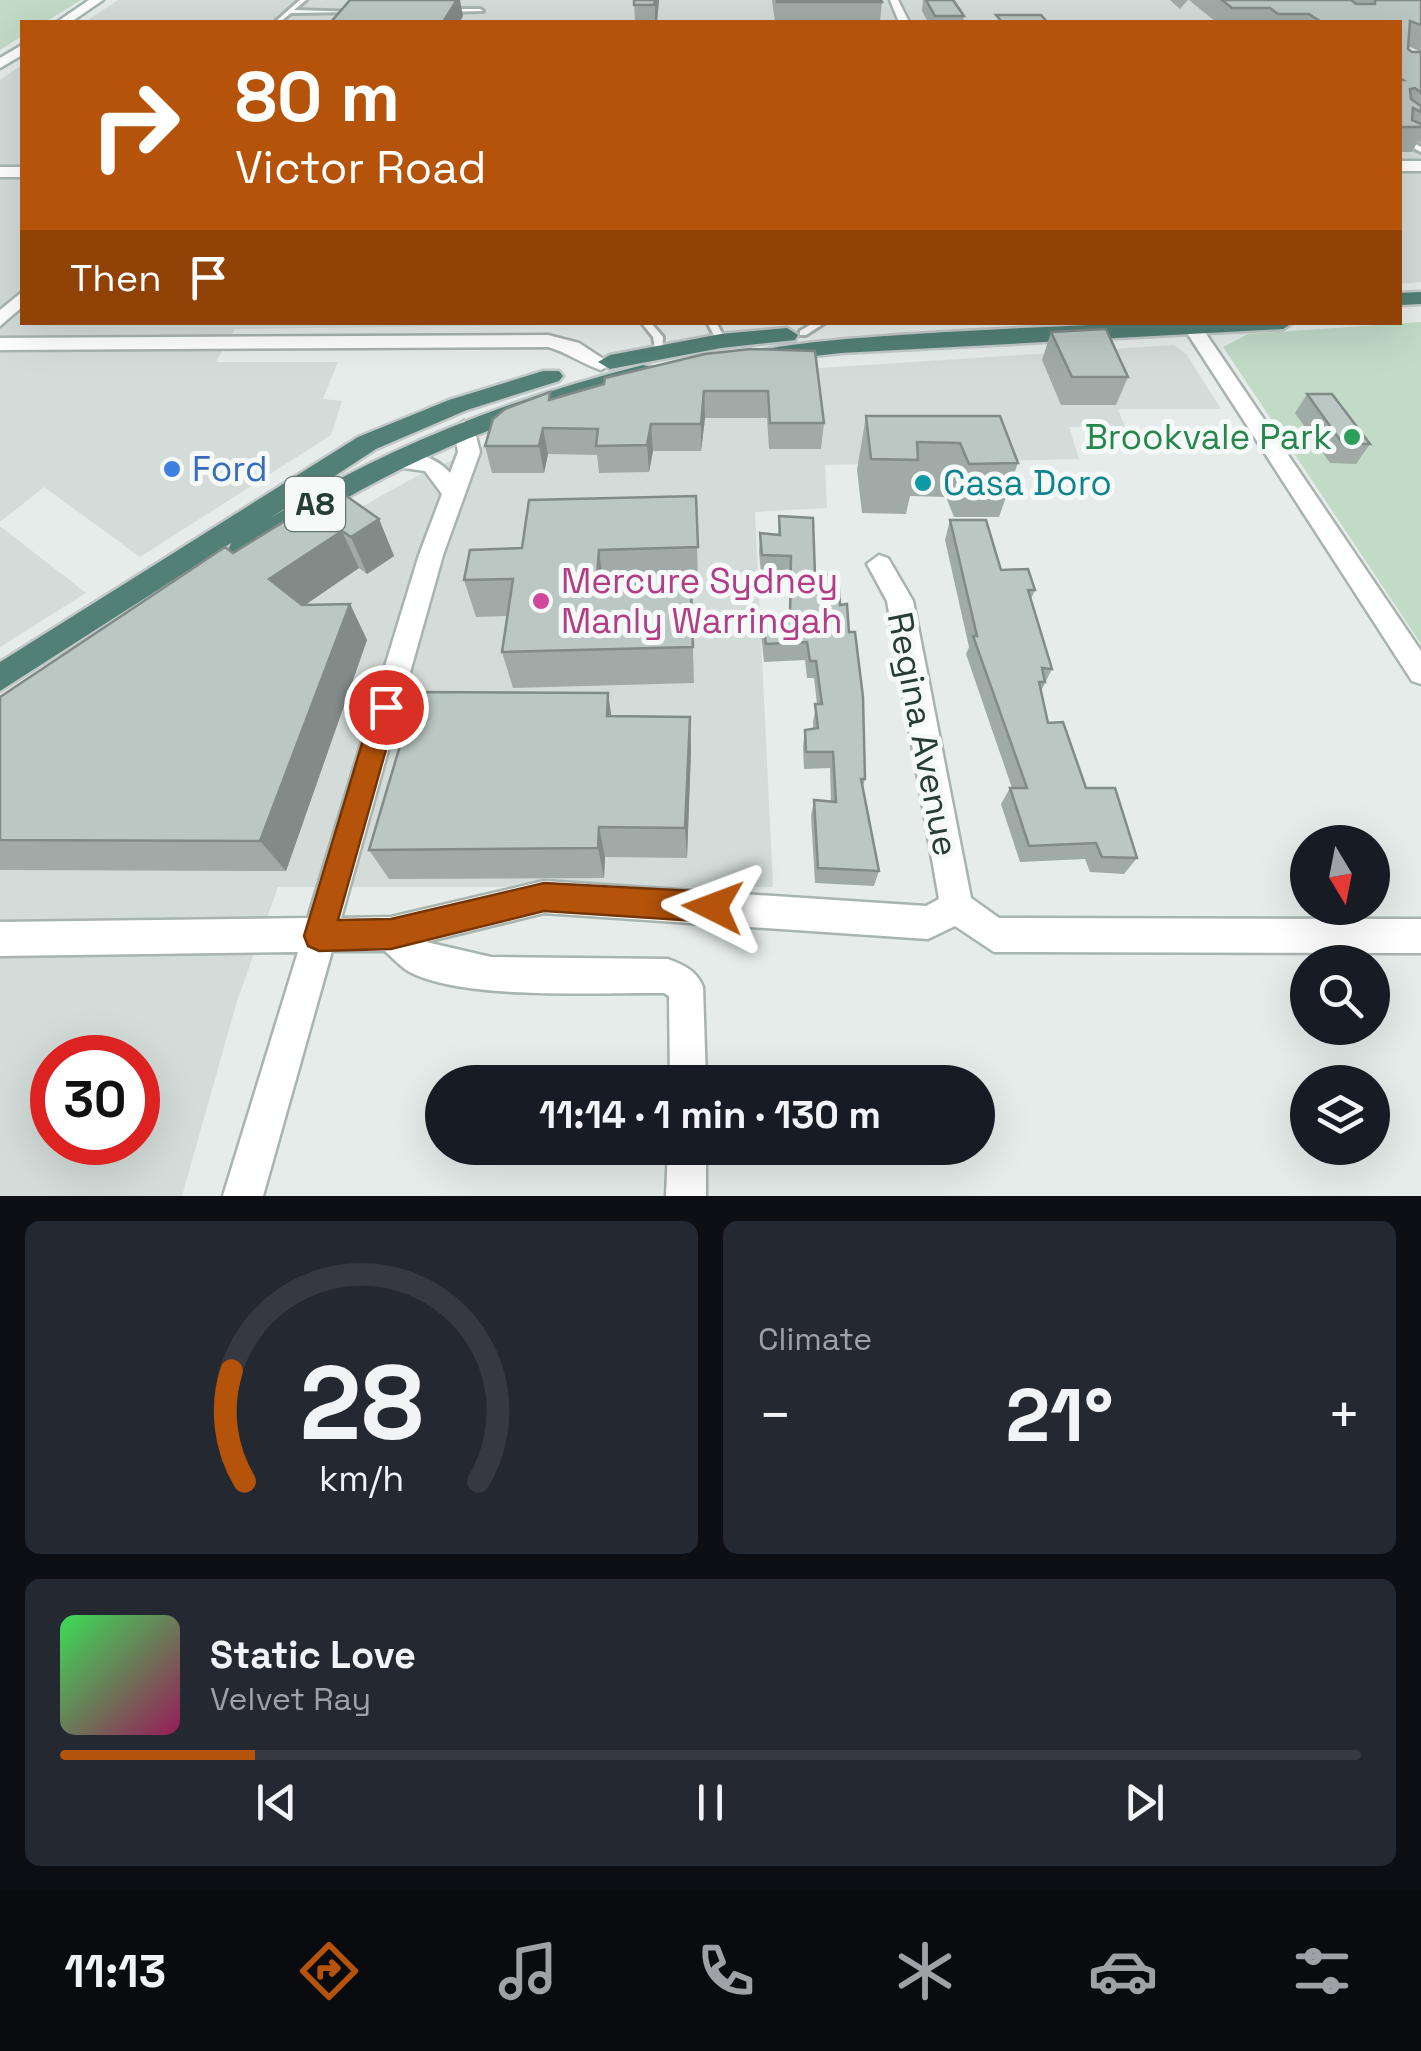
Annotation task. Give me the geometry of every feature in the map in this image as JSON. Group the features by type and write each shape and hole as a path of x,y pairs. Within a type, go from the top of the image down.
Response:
{"highway":[{"name":"A8","path":"4,692 322,468 411,423 522,385 660,352 716,332 882,325"},
{"name":"A8","path":"4,692 296,514 464,428 596,384 708,360 841,346 1055,329 1192,326"},
{"path":"411,423 464,428"}],"main road":[{"path":"66,20 97,0"}],"street":[{"path":"0,321 20,300"},
{"path":"1192,326 1421,673"},
{"path":"0,344 548,341 572,347 601,364"},
{"path":"244,1196 452,492 469,452 464,428"},
{"path":"398,461 432,465 452,492"},
{"name":"Regina Avenue","path":"879,564 900,601 957,907"},
{"path":"0,940 391,934 544,897 928,923 957,907 994,934 1421,936"},
{"path":"391,934 418,958 491,974 668,976 686,987 688,1065"},
{"path":"686,1196 687,1165"}],"lane":[{"path":"281,20 304,0"},
{"path":"476,20 485,0"},
{"path":"434,12 480,11"},
{"path":"292,12 360,12"},
{"path":"647,325 658,337 660,352"}],"shaded area":[{"path":"118,0 1304,0 1336,20 88,20"},
{"path":"1402,63 1421,75 1421,282 1402,284"},
{"path":"20,66 20,325 536,325 235,329 216,362 338,362 323,399 342,401 331,435 140,557 44,487 0,522 0,80"},
{"path":"1174,345 1187,355 1221,409 1118,409 1125,427 1069,427 1079,459 825,465 827,508 755,512 773,887 278,887 237,1001 182,1196 0,1196 0,753 356,510 417,476 511,434 758,372"},
{"path":"0,526 86,593 0,647"}],"green space":[{"path":"0,0 81,0 48,20 20,20 20,37 0,50"},
{"name":"Brookvale Park","path":"1421,322 1421,644 1223,347 1248,334"}],"building":[{"path":"350,0 457,0 444,20 333,20"},
{"path":"634,0 655,0 654,5 634,5"},
{"path":"881,0 882,2 777,2"},
{"path":"926,0 953,0 964,16 935,16"},
{"path":"1222,0 1351,0 1356,4 1375,4 1375,0 1421,0 1421,25 1410,21 1408,49 1421,52 1421,93 1410,89 1411,99 1421,106 1421,112 1413,108 1412,120 1421,127 1402,127 1402,20 1318,20 1309,14 1278,14 1270,8 1232,8"},
{"path":"996,15 1041,15 1045,20 1000,20"},
{"path":"1106,329 1128,377 1072,377 1051,332"},
{"path":"750,349 815,351 824,423 770,423 768,391 704,391 701,424 651,424 647,445 596,446 598,429 543,428 539,446 485,446 493,419 505,409 550,392 549,400 604,384 605,378 705,354"},
{"path":"1307,394 1332,394 1370,444 1343,444"},
{"path":"866,416 1000,416 1018,463 969,464 960,443 917,442 918,460 871,459"},
{"path":"328,483 379,519 351,537 342,531 269,579 302,605 350,604 260,841 0,840 0,697 225,547 233,553 311,505 302,499"},
{"path":"696,496 698,547 599,550 596,590 691,588 693,647 502,652 513,579 464,580 470,550 522,548 529,500"},
{"path":"779,516 813,518 815,575 838,575 840,605 847,604 849,632 855,632 863,697 865,779 861,779 879,871 818,868 814,800 836,802 833,752 806,752 805,730 818,728 815,704 822,704 816,661 810,661 807,642 766,644 762,616 790,616 791,556 762,555 760,533 780,535"},
{"path":"950,520 986,520 1001,570 1028,569 1035,590 1028,590 1052,669 1042,668 1045,682 1039,682 1048,723 1063,722 1086,788 1115,788 1137,858 1102,857 1096,843 1029,846 1010,788 1027,788 973,636 977,636"},
{"path":"416,692 608,693 607,716 690,717 685,828 599,827 598,848 369,850"}],"place":[{"name":"Brookvale Park","path":"1352,437"},
{"name":"Ford","path":"172,469"},
{"name":"Casa Doro","path":"923,483"},
{"name":"Mercure Sydney Manly Warringah","path":"541,601"}],"route":[{"path":"386,707 319,936 391,934 544,897 713,907"}]}
